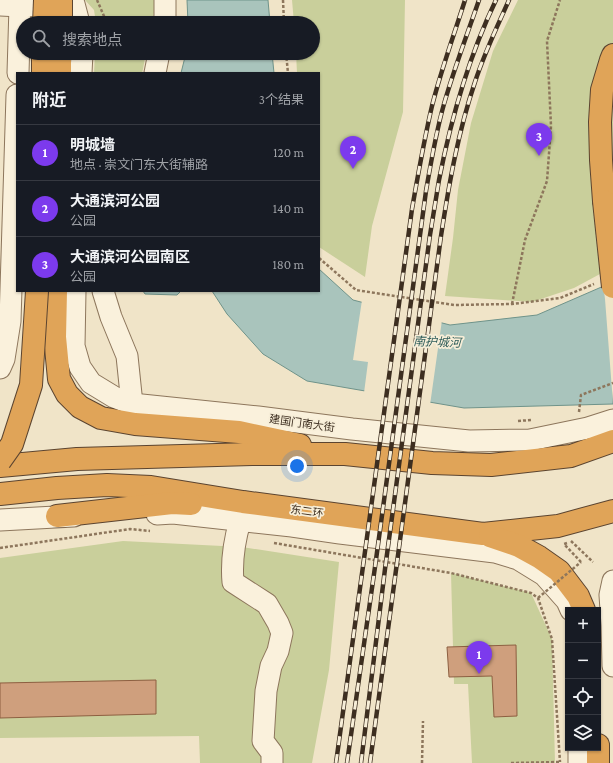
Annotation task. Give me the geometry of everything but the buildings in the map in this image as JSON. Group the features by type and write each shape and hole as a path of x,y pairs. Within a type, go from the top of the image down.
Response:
{"highway":[{"path":"44,0 44,16"},
{"path":"61,0 61,16"},
{"path":"606,284 600,122 602,90 613,55"},
{"path":"43,60 43,72"},
{"path":"60,60 60,72"},
{"path":"0,460 12,444 31,385 37,292"},
{"path":"56,292 55,337 59,379 67,394 80,408 101,418 136,424 239,432 345,454 432,464 490,465 571,456 613,441"},
{"path":"0,460 252,454 345,454"},
{"path":"0,466 77,459"},
{"name":"东二环","path":"0,494 57,488 107,485 150,487 241,511 483,534 558,526 613,511"},
{"path":"57,516 172,503 198,504 241,511"},
{"path":"483,534 519,546 539,557 559,571 578,596 583,607"},
{"path":"598,751 598,763"}],"street":[{"path":"165,0 165,16"},
{"path":"16,45 13,4 74,4 77,16"},
{"path":"17,60 18,72"},
{"path":"81,72 82,60"},
{"path":"155,72 157,60"},
{"path":"0,368 4,359 10,321 16,127"},
{"name":"建国门南大街","path":"75,292 74,346 80,367 91,383 114,397 132,404 469,441 530,440 588,428 613,420"},
{"path":"103,292 126,356 132,404"},
{"path":"272,763 272,753 263,741 266,691 271,666 278,651 282,633 267,604 233,582 232,567 235,538 241,511 292,526 495,552 518,560 544,575 567,601 570,607"},
{"path":"0,520 57,516"},
{"path":"613,581 610,594 613,624 613,666"},
{"path":"566,763 576,751"}],"path":[{"path":"97,0 103,16"},
{"path":"283,0 284,16"},
{"path":"512,304 525,240 547,180 550,126 547,41 560,0"},
{"path":"287,60 288,72"},
{"path":"320,259 356,290 454,305 512,304 560,298 606,284"},
{"path":"572,413 580,412 580,395 613,382"},
{"path":"514,421 536,420"},
{"path":"0,548 130,529 153,531"},
{"path":"538,598 581,562 564,544 570,540 594,562"},
{"path":"273,543 452,573 531,593 538,598 552,639 566,763 511,763"},
{"path":"422,763 423,721"}],"green space":[{"path":"85,0 156,0 153,16 95,16 94,10"},
{"path":"292,0 405,0 403,112 372,226 365,277 320,248 320,72 297,72 296,60 320,60 320,16 293,16"},
{"path":"518,0 613,0 613,267 574,288 532,302 445,296 458,190 471,123 493,51"},
{"path":"95,60 145,60 142,72 94,72"},
{"path":"123,541 242,547 339,562 329,670 312,763 200,763 199,736 0,738 0,558"},
{"path":"451,573 531,593 552,639 555,763 472,763 468,684 454,684"}],"water":[{"path":"187,0 268,0 269,16 188,16"},
{"path":"184,60 273,60 274,72 181,72"},
{"name":"南护城河","path":"320,270 353,300 450,325 537,315 613,282 613,404 464,408 307,381 263,354 227,314 213,292 320,292"},
{"path":"144,292 180,292 177,295 145,294"}],"pier":[{"path":"613,280 613,403 603,284"},
{"path":"362,300 442,320 430,405 364,393 368,362 353,360"}],"railway":[{"path":"336,763 412,209 432,106 443,66 465,0"},
{"path":"347,763 426,191 436,136 444,104 479,0"},
{"path":"361,763 385,569 430,235 439,180 449,134 469,65 496,0"},
{"path":"370,763 441,236 451,178 459,139 475,82 509,0"}],"place":[{"name":"大通滨河公园南区","path":"539,156"},
{"name":"大通滨河公园","path":"353,169"},
{"name":"明城墙","path":"479,674"}]}
